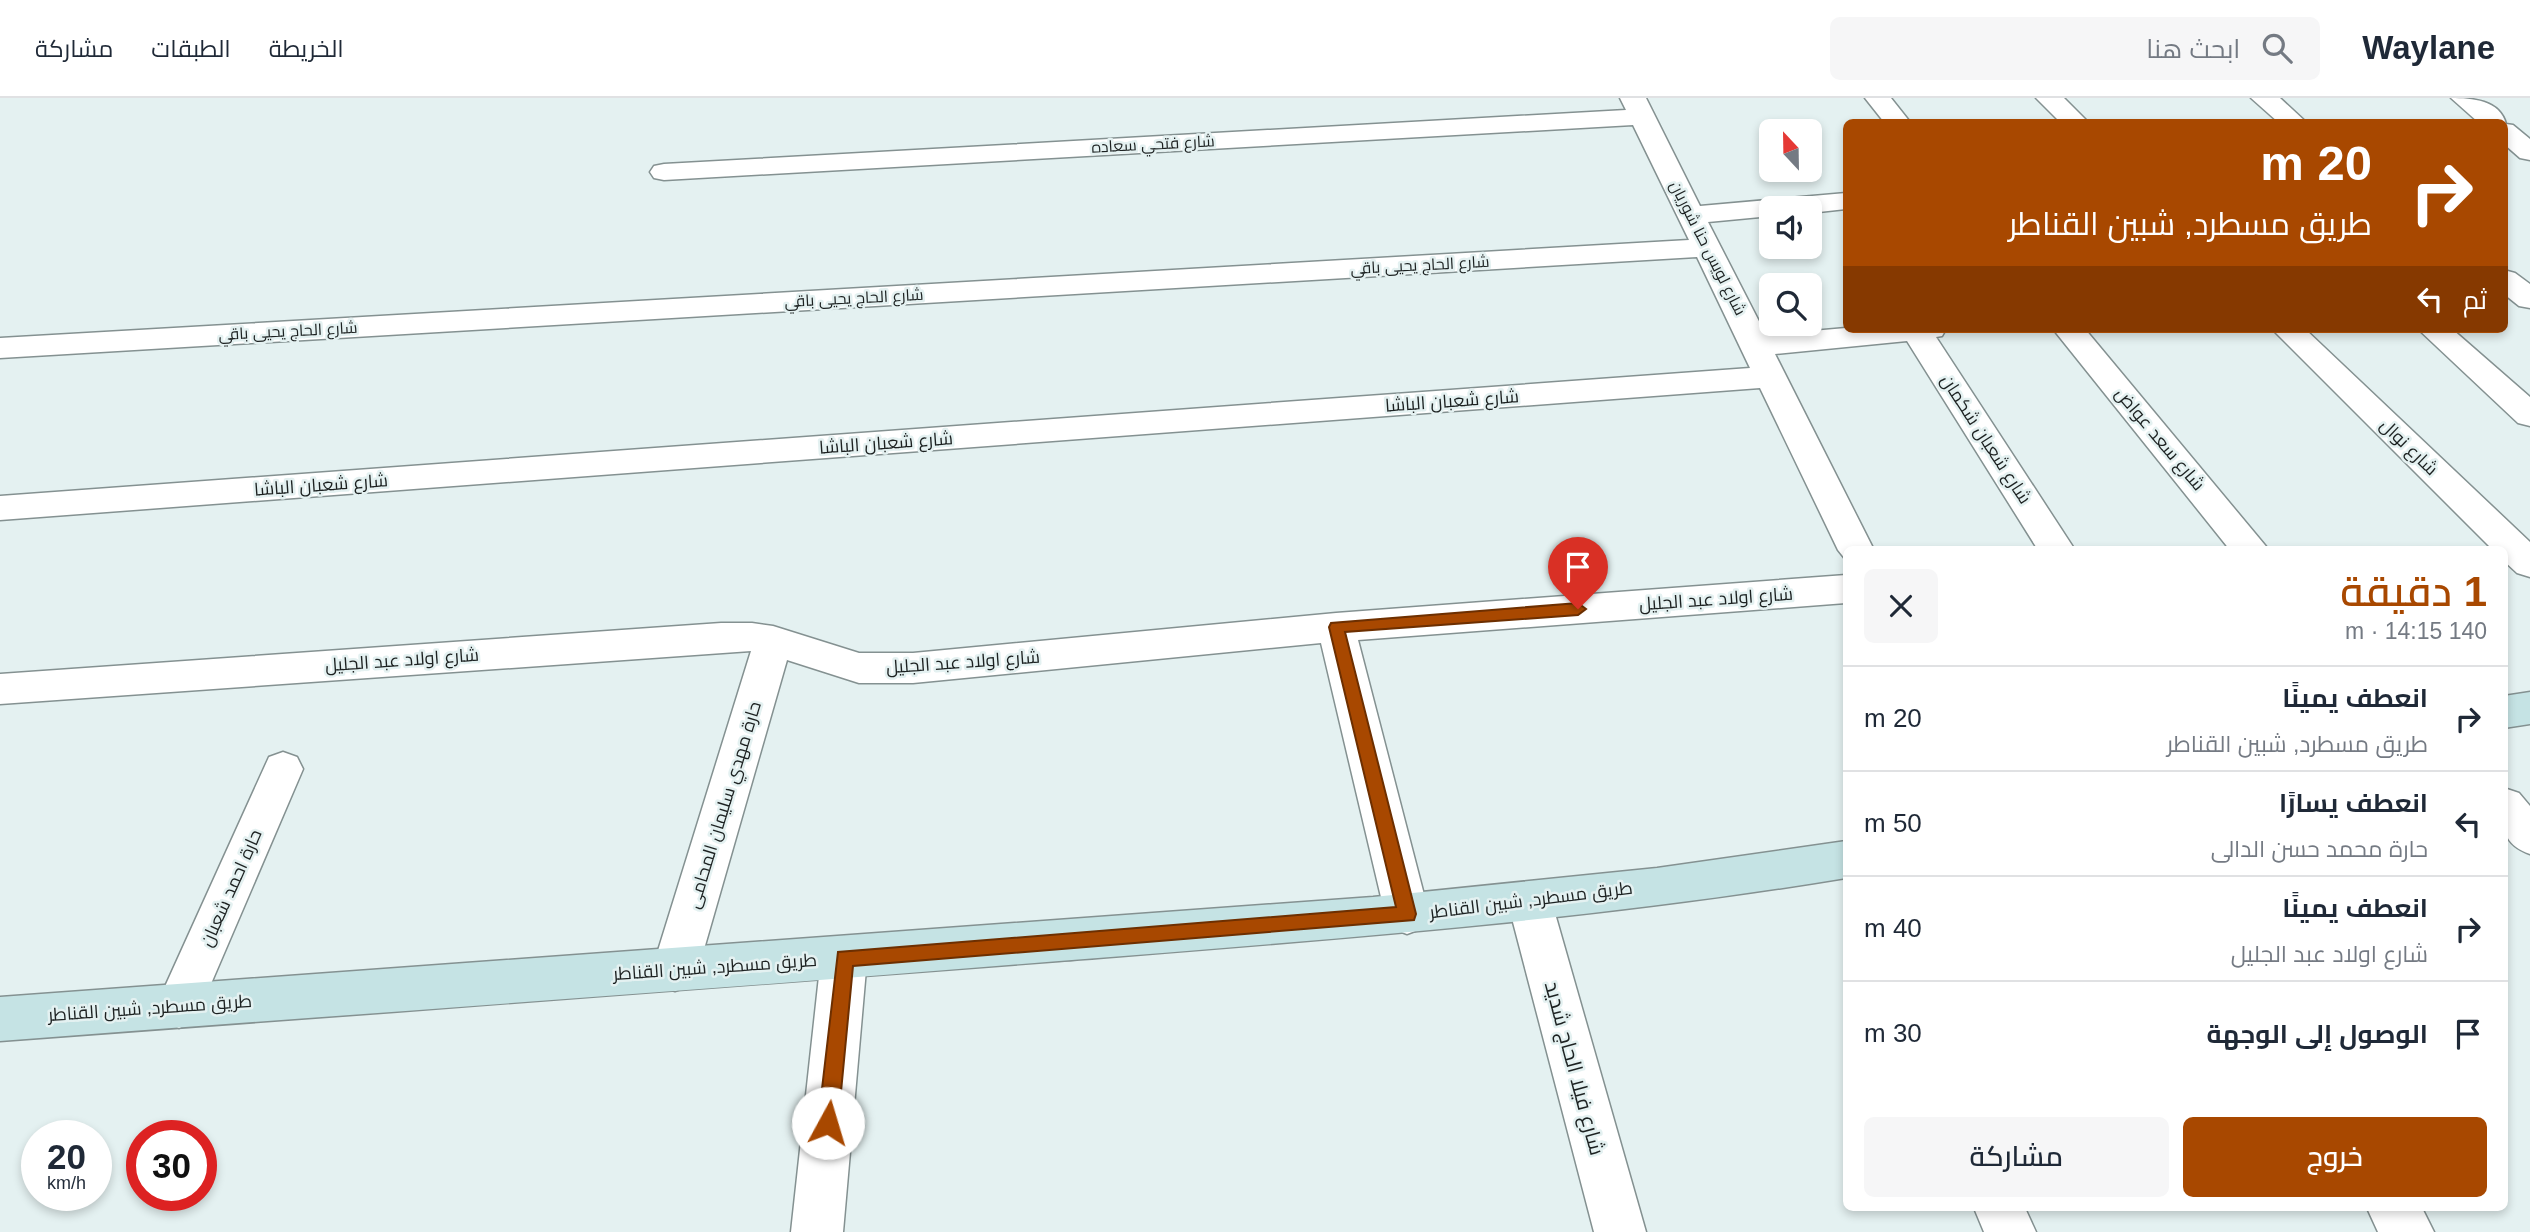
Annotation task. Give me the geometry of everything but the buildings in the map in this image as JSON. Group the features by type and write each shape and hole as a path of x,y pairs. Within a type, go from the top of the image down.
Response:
{"main road":[{"path":"2508,711 2530,708"},
{"name":"طريق مسطرد, شبين القناطر","path":"0,1019 1407,914 1530,903 1843,862"}],"street":[{"path":"1878,98 1895,119"},
{"path":"2049,98 2071,119"},
{"path":"2264,98 2289,119"},
{"path":"2464,98 2490,119"},
{"name":"شارع فتحي سعاده","path":"664,172 1638,107"},
{"name":"شارع لويس حنا شوريان","path":"1638,107 1854,546"},
{"path":"2508,134 2530,152"},
{"path":"1691,215 1842,208"},
{"name":"شارع الحاج يحيى باقي","path":"0,348 1707,248"},
{"path":"2508,272 2530,269"},
{"path":"2508,282 2530,299"},
{"path":"1757,346 1882,333"},
{"name":"شارع شعبان شكمان","path":"1923,333 2055,546"},
{"name":"شارع سعد عواض","path":"2071,333 2248,546"},
{"name":"شارع نوال","path":"2291,333 2530,564"},
{"path":"2438,333 2530,415"},
{"name":"شارع شعبان الباشا","path":"0,508 1772,377"},
{"name":"شارع اولاد عبد الجليل","path":"0,689 721,637 752,637 773,641 859,668 913,668 1336,627 1843,589"},
{"path":"1336,627 1407,914"},
{"name":"حارة مهدي سليمان المحامى","path":"675,970 773,641"},
{"name":"حارة احمد شعبان","path":"179,1006 283,769"},
{"path":"2508,810 2530,836"},
{"name":"شارع فيلا الحاج شديد","path":"1530,903 1620,1232"},
{"path":"817,1232 844,958"},
{"path":"2000,1211 2010,1232"},
{"path":"2394,1211 2408,1232"}],"route":[{"path":"828,1123 844,958 1407,914 1336,627 1578,609"}]}
